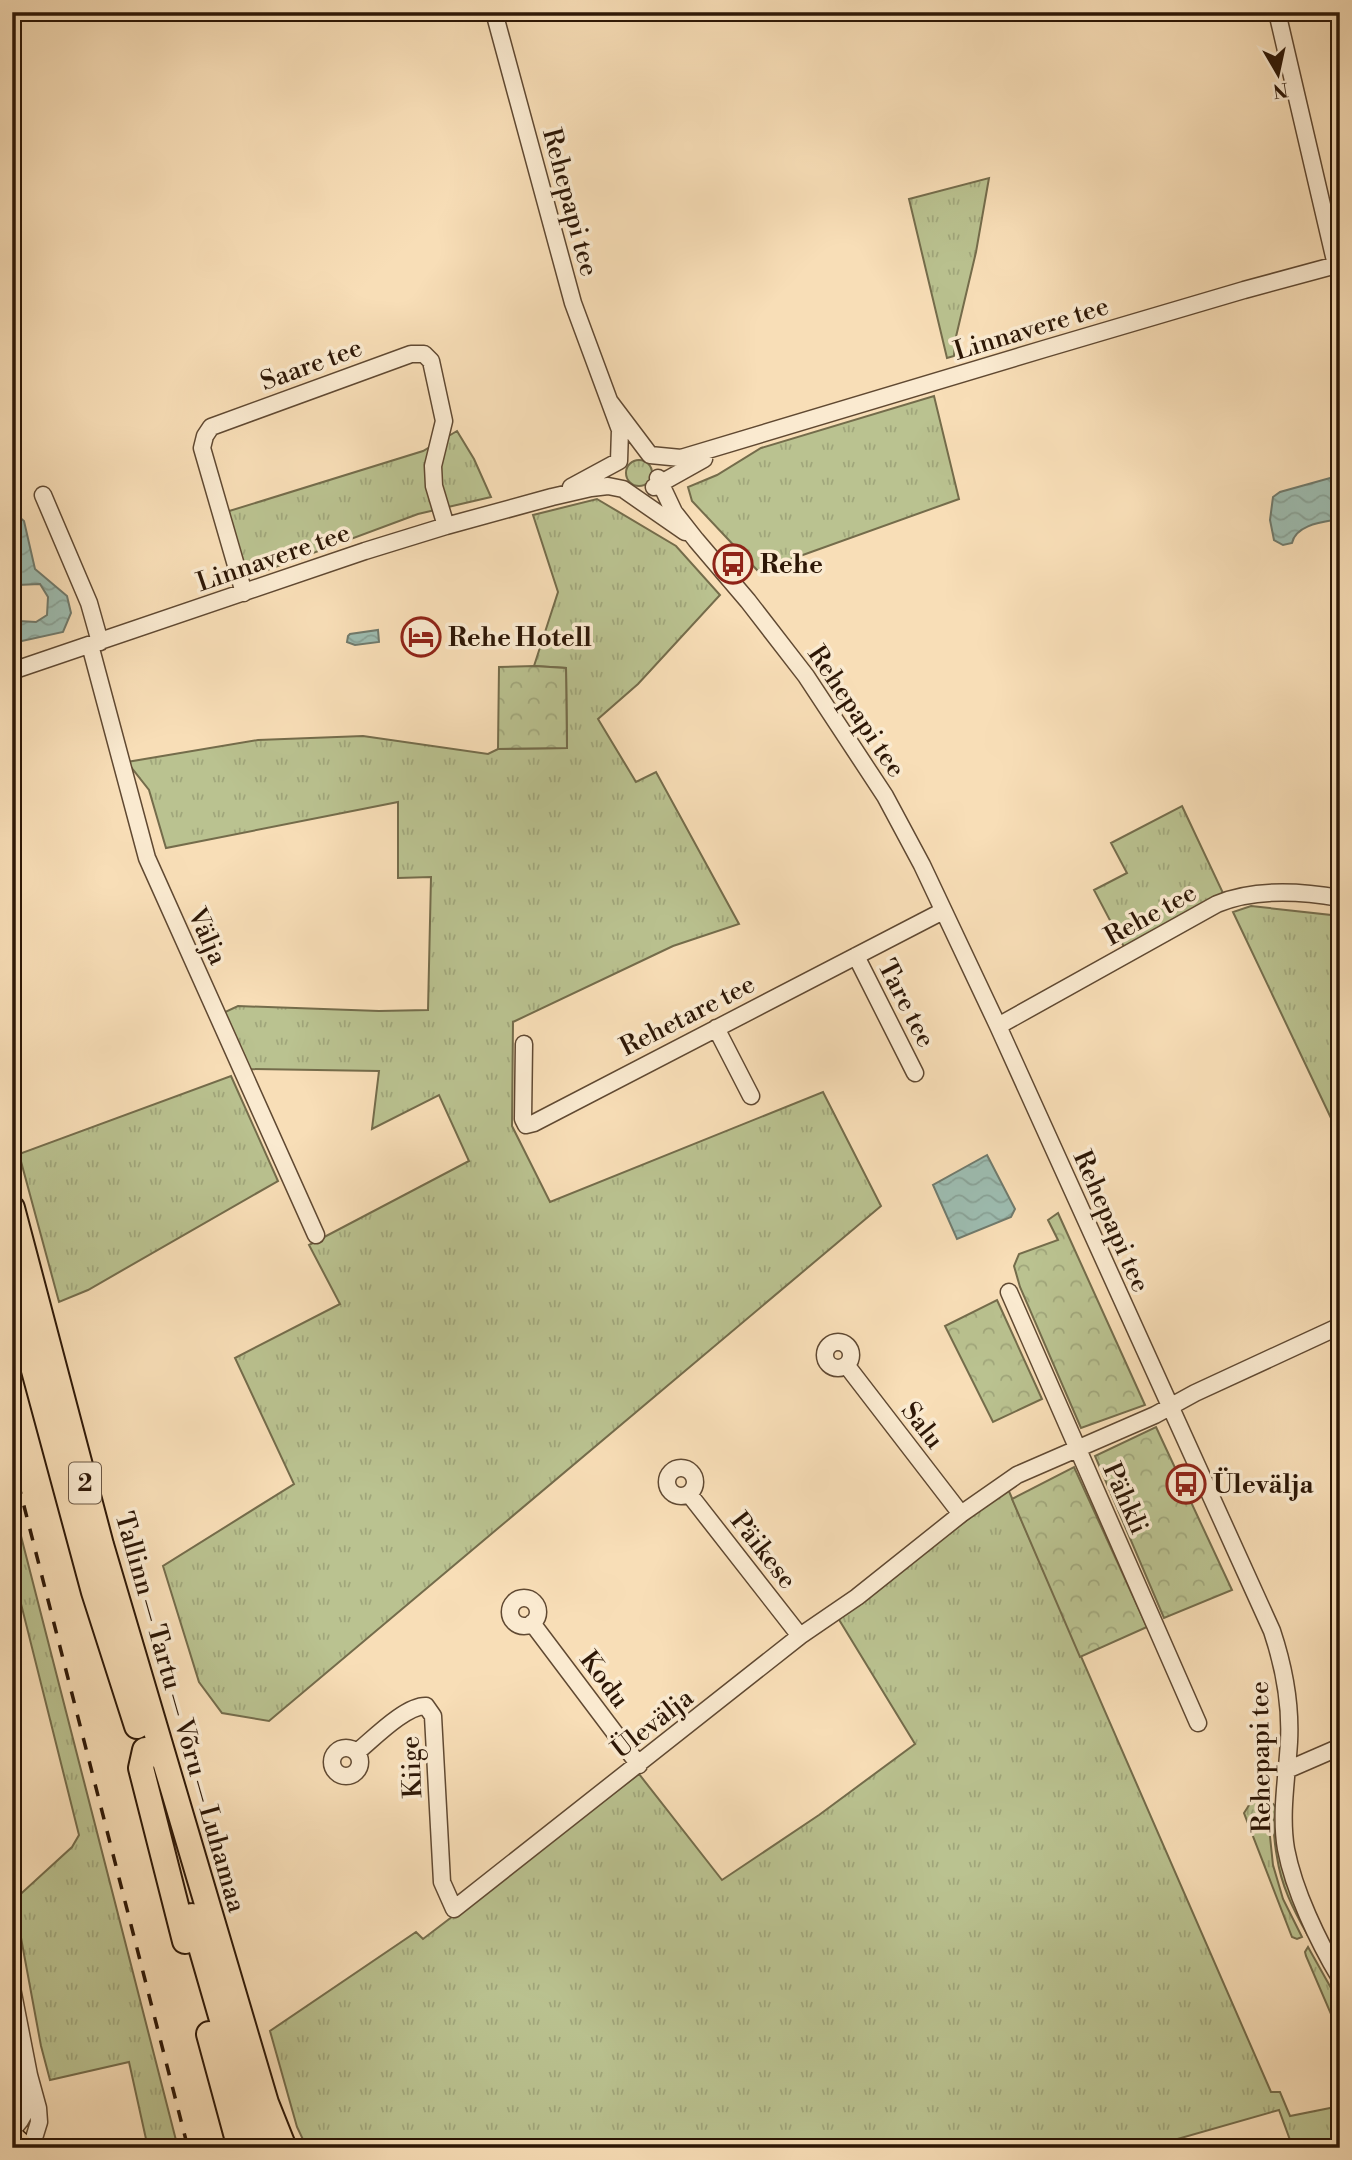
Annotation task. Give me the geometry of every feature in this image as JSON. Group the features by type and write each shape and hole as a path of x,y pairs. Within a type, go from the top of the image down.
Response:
{"highway":[{"name":"Tallinn — Tartu — Võru — Luhamaa","path":"12,1208 101,1545 262,2090 284,2148"},
{"name":"Tallinn — Tartu — Võru — Luhamaa","path":"12,1289 94,1592 145,1750 234,2061 264,2148"},
{"path":"145,1750 141,1768 240,2148"}],"main road":[{"path":"12,2136 25,2148"}],"street":[{"name":"Rehepapi tee","path":"494,12 573,303 620,430 620,461"},
{"path":"1277,12 1338,265"},
{"name":"Linnavere tee","path":"552,497 630,453 644,452 650,456 681,458 1138,321 1338,265"},
{"name":"Saare tee","path":"244,593 202,448 211,426 411,354 424,354 431,361 444,421 433,466 435,486 446,526"},
{"name":"Rehepapi tee","path":"610,402 650,456"},
{"name":"Linnavere tee","path":"12,671 446,526 552,497 608,486 636,495 643,494 658,483 738,441"},
{"path":"650,456 658,465 658,483"},
{"path":"620,461 616,473 623,489"},
{"name":"Rehepapi tee","path":"658,483 674,512 748,601 806,677 885,796 922,865 998,1026 1272,1631 1287,1693 1289,1739 1284,1822 1286,1848 1298,1894 1340,1978"},
{"name":"Rehepapi tee","path":"623,489 696,540"},
{"name":"Välja","path":"43,495 89,603 95,643 147,858 316,1235"},
{"name":"Rehe tee","path":"998,1026 1217,904 1235,897 1312,893 1340,898"},
{"name":"Rehetare tee","path":"524,1044 523,1119 526,1125 943,911"},
{"name":"Tare tee","path":"856,956 915,1073"},
{"path":"716,1028 751,1096"},
{"name":"Pähkli","path":"1009,1292 1198,1723"},
{"name":"Ülevälja","path":"454,1909 800,1636 857,1597 961,1514 1017,1475 1169,1408 1195,1393 1340,1326"},
{"name":"Salu","path":"847,1366 961,1514"},
{"name":"Päikese","path":"689,1494 800,1636"},
{"name":"Kodu","path":"532,1623 639,1765"},
{"name":"Kiige","path":"357,1752 414,1708 426,1706 433,1716 442,1882 454,1909"},
{"path":"1286,1770 1340,1747"},
{"path":"12,1988 38,2108 39,2122 31,2148"},
{"path":"12,2129 24,2115 29,2075"}],"green space":[{"path":"989,178 954,356 947,358 909,199"},
{"path":"934,396 959,499 758,571 692,501 688,487 717,475 761,448"},
{"path":"457,431 474,459 491,497 418,514 246,578 226,512 423,451"},
{"path":"639,460 648,464 652,473 648,482 639,486 630,482 626,473 630,464"},
{"path":"597,499 676,546 720,595 638,684 598,719 636,782 656,772 739,924 673,946 513,1022 512,1126 550,1202 823,1092 881,1206 269,1721 222,1713 199,1682 163,1566 294,1484 235,1358 340,1304 309,1245 469,1161 439,1095 372,1129 379,1071 246,1069 223,1013 238,1006 428,1010 431,877 398,878 398,802 166,848 149,790 127,762 258,740 363,736 488,754 498,749 567,748 566,668 534,666 558,592 533,515"},
{"path":"499,667 566,668 567,748 498,749"},
{"path":"1182,806 1223,893 1124,947 1094,890 1127,873 1111,843"},
{"path":"1251,906 1340,916 1340,1137 1233,912"},
{"path":"231,1076 278,1181 88,1290 59,1302 19,1154"},
{"path":"1058,1213 1145,1405 1081,1428 1020,1287 1014,1266 1019,1254 1058,1240 1048,1220"},
{"path":"997,1300 1042,1399 993,1422 945,1326"},
{"path":"1156,1427 1232,1590 1164,1618 1095,1456"},
{"path":"1074,1467 1147,1627 1080,1657 1012,1499"},
{"path":"1008,1489 1271,2092 1280,2092 1290,2116 1340,2106 1340,2148 1293,2148 1279,2110 1146,2148 307,2148 297,2127 270,2031 416,1932 423,1939 639,1774 722,1880 819,1815 915,1744 838,1618"},
{"path":"12,1501 178,2148 148,2148 129,2062 50,2080 41,2046 14,1900 72,1847 79,1835 12,1568"},
{"path":"1266,1799 1273,1865 1283,1899 1302,1937 1297,1939 1292,1937 1244,1813 1251,1802"},
{"path":"1271,1802 1276,1807 1281,1856 1288,1884 1308,1929 1307,1934 1281,1877"},
{"path":"1308,1947 1340,2004 1340,2035 1306,1956"}],"water":[{"path":"1330,478 1340,479 1340,519 1305,528 1292,543 1283,545 1274,540 1270,520 1273,497 1280,492"},
{"path":"12,511 24,521 35,569 67,596 71,613 63,632 22,641 12,637 12,613 19,621 36,622 47,615 48,597 40,584 17,585 12,593"},
{"path":"378,630 379,642 355,645 347,642 350,634"},
{"path":"987,1155 1015,1209 1011,1217 957,1239 933,1185"}],"railway":[{"path":"12,1459 188,2148"}],"place":[{"name":"Rehe","path":"733,564"},
{"name":"Rehe Hotell","path":"421,637"},
{"name":"Ülevälja","path":"1186,1484"}]}
